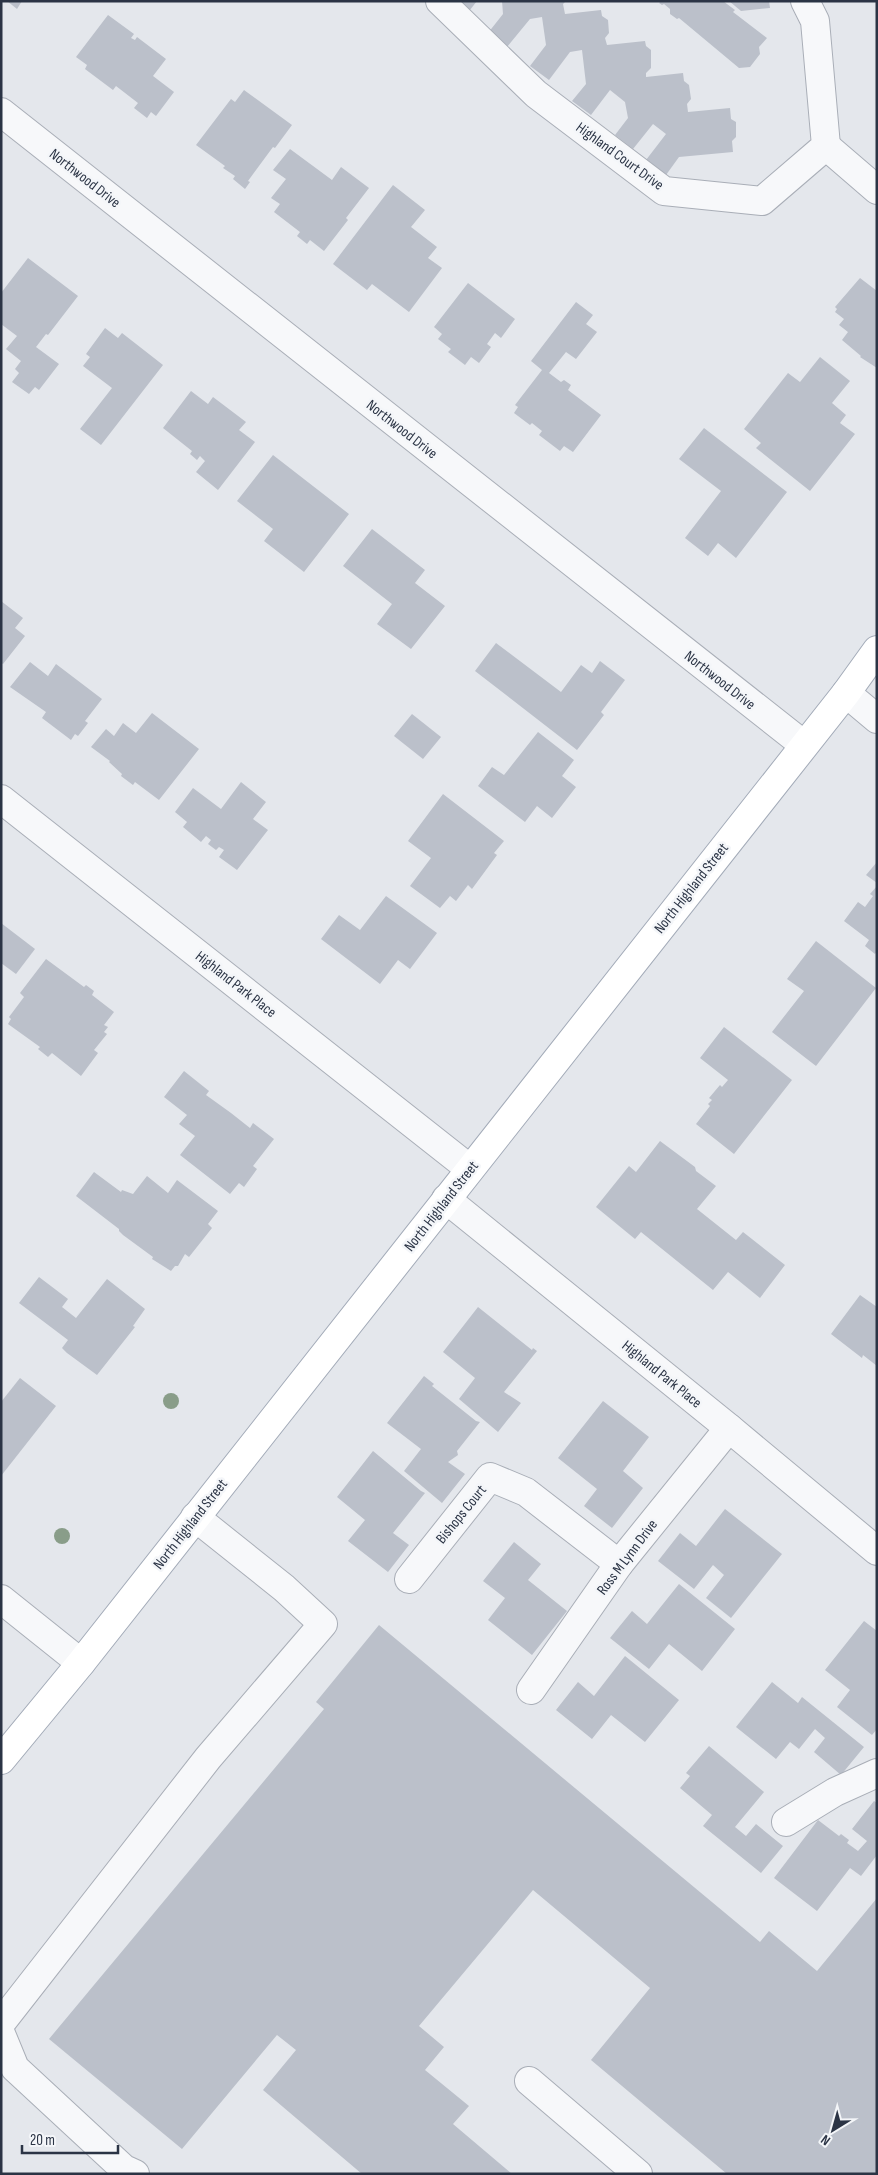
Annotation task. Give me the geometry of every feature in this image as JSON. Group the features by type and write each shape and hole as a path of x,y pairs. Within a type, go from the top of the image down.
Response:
{"main road":[{"name":"North Highland Street","path":"1,1760 195,1518 846,693 877,650"}],"street":[{"name":"Highland Court Drive","path":"440,1 536,94 664,191 762,201 826,146"},
{"path":"805,1 815,21 826,146 877,190"},
{"name":"Northwood Drive","path":"1,112 804,745"},
{"path":"846,693 877,719"},
{"name":"Highland Park Place","path":"1,799 470,1169"},
{"name":"Highland Park Place","path":"446,1199 729,1428 877,1551"},
{"name":"Ross M Lynn Drive","path":"531,1690 619,1564 729,1428"},
{"name":"Bishops Court","path":"409,1579 490,1477 526,1492 619,1564"},
{"path":"1,2023 208,1758 323,1624 284,1588 195,1518"},
{"path":"1,1599 81,1662"},
{"path":"786,1822 835,1792 877,1773"},
{"path":"1,2034 15,2068 124,2169 134,2174"},
{"path":"529,2081 638,2174"}],"building":[{"path":"7,1 22,1 17,9"},
{"path":"448,1 477,1 466,15"},
{"path":"502,1 566,1 563,4 565,14 601,10 602,16 608,20 609,33 605,38 607,45 645,41 646,46 651,50 651,68 646,73 646,77 683,73 684,81 689,85 691,99 687,104 688,112 730,108 731,119 736,122 736,137 732,141 733,152 679,157 666,175 646,160 666,134 653,124 633,149 615,135 628,118 625,102 610,90 591,115 572,101 586,84 582,50 570,52 549,80 530,66 546,45 542,17 530,19 507,47 488,33 503,14"},
{"path":"661,1 723,1 735,10 733,12 767,38 759,47 760,54 750,67 739,68 679,18 677,19 670,14 670,9 664,4 659,3"},
{"path":"729,1 769,1 770,8 741,11"},
{"path":"108,15 134,34 131,38 135,40 137,37 166,59 153,76 174,92 156,116 151,112 147,118 134,108 138,103 116,86 113,90 85,69 87,65 76,57"},
{"path":"244,90 292,125 248,181 250,182 245,189 233,179 235,176 223,168 225,166 196,145 231,99 235,102"},
{"path":"290,149 332,180 341,167 369,188 346,218 348,220 324,251 310,240 307,244 297,236 300,232 274,212 280,204 271,198 286,179 273,170"},
{"path":"393,185 425,210 411,227 437,247 428,258 442,268 409,312 372,284 367,290 333,264"},
{"path":"28,258 78,296 48,335 46,334 36,347 59,364 39,390 35,387 29,394 12,382 19,373 15,369 21,361 6,349 17,336 1,324 1,293"},
{"path":"860,278 877,291 877,368 860,357 842,340 848,332 839,325 844,319 835,312 837,309 835,307"},
{"path":"468,283 515,319 501,338 495,333 487,344 491,347 479,363 471,357 465,365 448,352 451,349 438,339 442,334 434,327"},
{"path":"576,302 593,315 586,324 597,332 576,359 566,352 549,373 561,382 564,380 571,385 568,390 601,415 573,452 564,446 560,451 539,435 542,431 514,413 518,407 515,405 542,370 531,361"},
{"path":"105,328 118,338 122,333 163,365 101,445 80,429 112,388 83,366 90,357 86,354"},
{"path":"820,357 850,381 832,403 846,415 840,423 855,434 810,491 756,448 761,443 744,429 788,373 800,382"},
{"path":"191,391 208,404 213,397 246,422 239,430 255,442 218,490 196,472 205,461 200,456 197,460 190,454 192,451 163,428"},
{"path":"704,428 787,492 736,558 718,543 708,556 685,538 721,491 679,459"},
{"path":"273,455 349,514 304,572 264,541 273,529 237,501"},
{"path":"372,529 425,570 415,583 445,606 411,649 377,624 392,604 343,566"},
{"path":"1,601 23,618 15,628 25,636 3,664 1,663"},
{"path":"496,643 561,692 581,665 592,673 600,661 625,680 601,712 604,715 577,750 475,671"},
{"path":"30,662 48,676 56,664 102,699 85,721 88,723 78,736 75,734 71,740 42,718 46,712 10,687"},
{"path":"152,713 199,749 159,800 135,782 133,785 121,776 122,774 110,761 91,747 106,729 114,736 123,723 136,733"},
{"path":"412,714 441,737 423,759 394,736"},
{"path":"538,732 574,760 562,776 576,787 552,818 537,806 525,822 478,786 492,767 504,775"},
{"path":"241,782 266,802 253,819 268,830 237,870 219,857 224,850 219,847 216,850 208,844 211,840 206,836 201,842 183,827 187,822 175,812 193,788 221,809"},
{"path":"443,794 504,841 494,853 497,855 472,889 468,885 456,901 450,896 440,908 410,886 431,858 408,841"},
{"path":"877,862 877,883 866,875"},
{"path":"877,886 877,951 875,954 865,946 869,940 844,921 858,902 865,907 873,896 870,894"},
{"path":"386,896 437,933 410,969 398,960 380,984 321,939 339,915 360,930"},
{"path":"1,923 35,949 16,974 1,963"},
{"path":"816,941 876,988 816,1066 772,1032 804,991 787,979"},
{"path":"46,959 84,987 86,985 94,991 92,995 114,1012 104,1025 108,1027 104,1032 107,1034 94,1050 98,1053 81,1076 52,1053 48,1057 38,1049 40,1047 8,1024 11,1019 9,1017 24,997 20,993"},
{"path":"724,1027 792,1080 734,1154 696,1124 710,1106 708,1104 712,1100 709,1098 720,1085 722,1087 728,1080 700,1058"},
{"path":"184,1071 209,1091 206,1095 250,1128 253,1123 274,1139 253,1166 257,1169 244,1187 239,1183 230,1194 180,1155 195,1136 179,1124 187,1115 164,1097"},
{"path":"660,1141 695,1167 696,1171 716,1186 697,1209 736,1240 743,1232 785,1265 760,1298 728,1272 713,1290 641,1232 635,1239 596,1207 629,1166 636,1172"},
{"path":"94,1172 121,1192 122,1190 133,1194 147,1176 168,1193 177,1180 218,1211 208,1224 212,1228 189,1257 185,1254 178,1266 175,1266 171,1271 152,1259 153,1257 76,1196"},
{"path":"39,1277 68,1299 62,1307 76,1318 107,1279 145,1309 133,1326 135,1327 97,1375 62,1348 68,1340 19,1303"},
{"path":"860,1295 877,1307 877,1366 863,1355 862,1358 831,1334"},
{"path":"478,1307 532,1350 533,1348 537,1351 504,1392 521,1403 498,1432 459,1399 475,1378 443,1352"},
{"path":"424,1376 434,1384 432,1386 476,1421 480,1422 457,1451 458,1455 448,1462 465,1474 442,1503 404,1471 421,1449 387,1423"},
{"path":"20,1378 56,1406 1,1476 1,1402"},
{"path":"603,1401 649,1437 623,1471 643,1488 612,1528 584,1506 597,1489 558,1458"},
{"path":"373,1451 425,1493 393,1533 409,1545 388,1572 348,1541 365,1520 337,1497"},
{"path":"725,1509 782,1554 731,1618 706,1598 724,1575 713,1565 694,1589 658,1561 680,1533 696,1546"},
{"path":"514,1542 541,1564 528,1580 567,1611 532,1655 488,1620 505,1598 483,1581"},
{"path":"679,1584 735,1629 702,1671 669,1644 649,1669 610,1638 632,1611 647,1624"},
{"path":"864,1621 877,1631 877,1729 872,1735 837,1707 850,1690 825,1670"},
{"path":"379,1625 760,1942 769,1931 817,1971 877,1898 877,2174 727,2174 591,2060 650,1988 533,1890 419,2026 444,2047 425,2070 469,2106 453,2124 512,2174 362,2174 263,2090 296,2050 277,2035 182,2149 49,2039 324,1709 316,1702"},
{"path":"625,1656 679,1700 645,1742 611,1715 592,1739 556,1710 578,1682 594,1696"},
{"path":"772,1682 798,1703 802,1697 864,1747 841,1775 814,1752 825,1738 815,1729 799,1749 790,1742 776,1759 736,1727"},
{"path":"709,1746 764,1792 735,1827 746,1836 756,1824 783,1846 761,1873 703,1826 712,1815 680,1788 690,1776 686,1773"},
{"path":"874,1801 877,1803 877,1855 861,1876 850,1868 817,1911 774,1878 818,1820 839,1836 841,1834 849,1840 847,1843 858,1851 867,1841 852,1829"}]}
